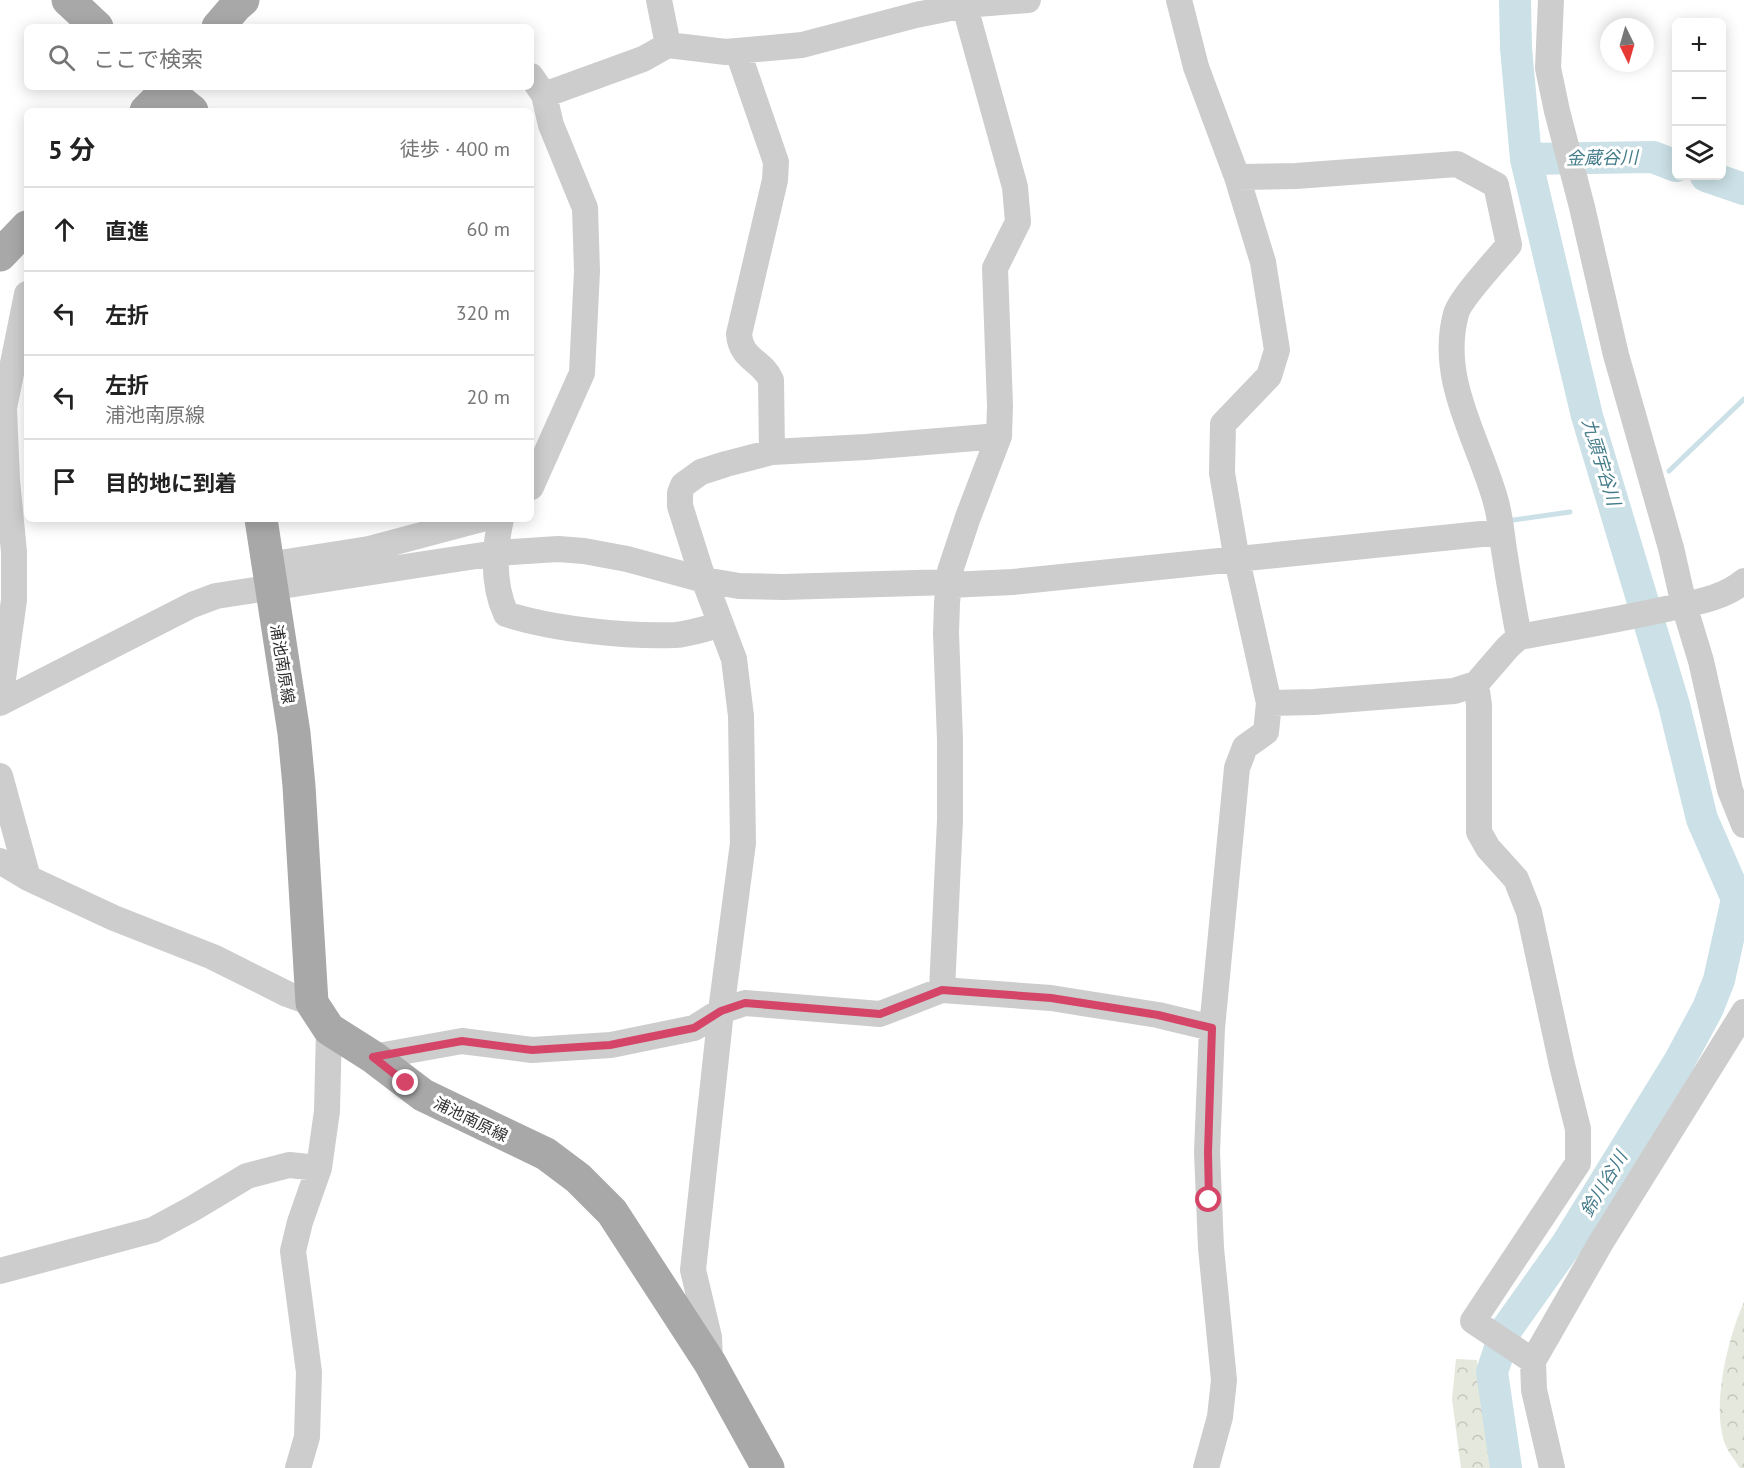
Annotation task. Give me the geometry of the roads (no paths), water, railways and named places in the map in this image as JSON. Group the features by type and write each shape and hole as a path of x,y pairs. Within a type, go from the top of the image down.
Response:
{"main road":[{"path":"68,0 94,24"},
{"path":"221,24 243,0"},
{"path":"0,255 24,230"},
{"name":"浦池南原線","path":"261,522 294,733 321,1016 423,1095 546,1154 578,1178 612,1212 710,1363 768,1468"}],"street":[{"path":"659,0 668,45"},
{"path":"534,480 582,373 587,270 585,208 537,85 643,59 668,45 738,52 802,45 964,3 1028,0"},
{"path":"1179,0 1196,67 1237,177 1263,262 1277,350 1269,376 1223,424 1222,473 1236,553 1269,703 1266,732 1245,747 1237,768 1212,1028 1208,1152 1211,1248 1224,1380 1220,1417 1206,1468"},
{"path":"1551,0 1548,68 1616,355 1671,548 1682,605 1701,661 1730,790 1744,825"},
{"path":"942,990 950,820 946,633 949,579 968,517 999,436 995,268 1018,222 1015,187 964,3"},
{"path":"738,52 776,162 775,180 739,334 743,351 768,373 771,380 772,452"},
{"path":"1237,177 1296,176 1457,164 1496,184 1509,245 1456,310 1451,336 1454,379 1462,412 1487,473 1500,525 1519,637"},
{"path":"1,693 14,600 14,552 7,480 4,408 24,309"},
{"path":"710,1363 710,1337 693,1270 721,1011 743,843 741,716 734,659 702,575 680,506 680,493 683,485 702,472 772,452 999,436"},
{"path":"1,693 192,606 269,575 471,522"},
{"path":"269,575 497,541 584,551 702,575 739,586 783,587 949,579 1013,582 1236,553 1500,525"},
{"path":"497,541 499,598 506,614 529,622 638,634 677,635 720,625"},
{"path":"1269,703 1314,702 1454,691 1476,684 1519,637 1682,605 1733,591 1744,581"},
{"path":"1476,684 1479,705 1479,832 1488,848 1516,879 1529,912 1578,1129 1578,1163 1473,1321 1527,1357 1552,1468"},
{"path":"0,776 28,878"},
{"path":"0,861 28,878 114,918 213,957 287,994 321,1016 327,1111 319,1168 300,1222 293,1251 309,1372 308,1437 298,1468"},
{"path":"373,1057 462,1041 532,1050 610,1045 694,1028 721,1011 745,1003 880,1014 942,990 1051,998 1158,1015 1212,1028"},
{"path":"1527,1357 1744,1012"},
{"path":"0,1271 153,1230 247,1176 289,1165 319,1168"}],"waterway":[{"name":"九頭宇谷川","path":"1515,0 1516,48 1526,159 1587,416 1674,705 1702,819 1737,899 1744,909"},
{"name":"金蔵谷川","path":"1526,159 1653,157 1672,164"},
{"name":"金蔵谷川","path":"1718,180 1744,189"},
{"path":"1669,471 1744,399"},
{"path":"1506,521 1570,512"},
{"name":"鈴川谷川","path":"1506,1468 1492,1372 1506,1330 1567,1244 1679,1062 1708,1008 1719,980 1737,899"}]}
